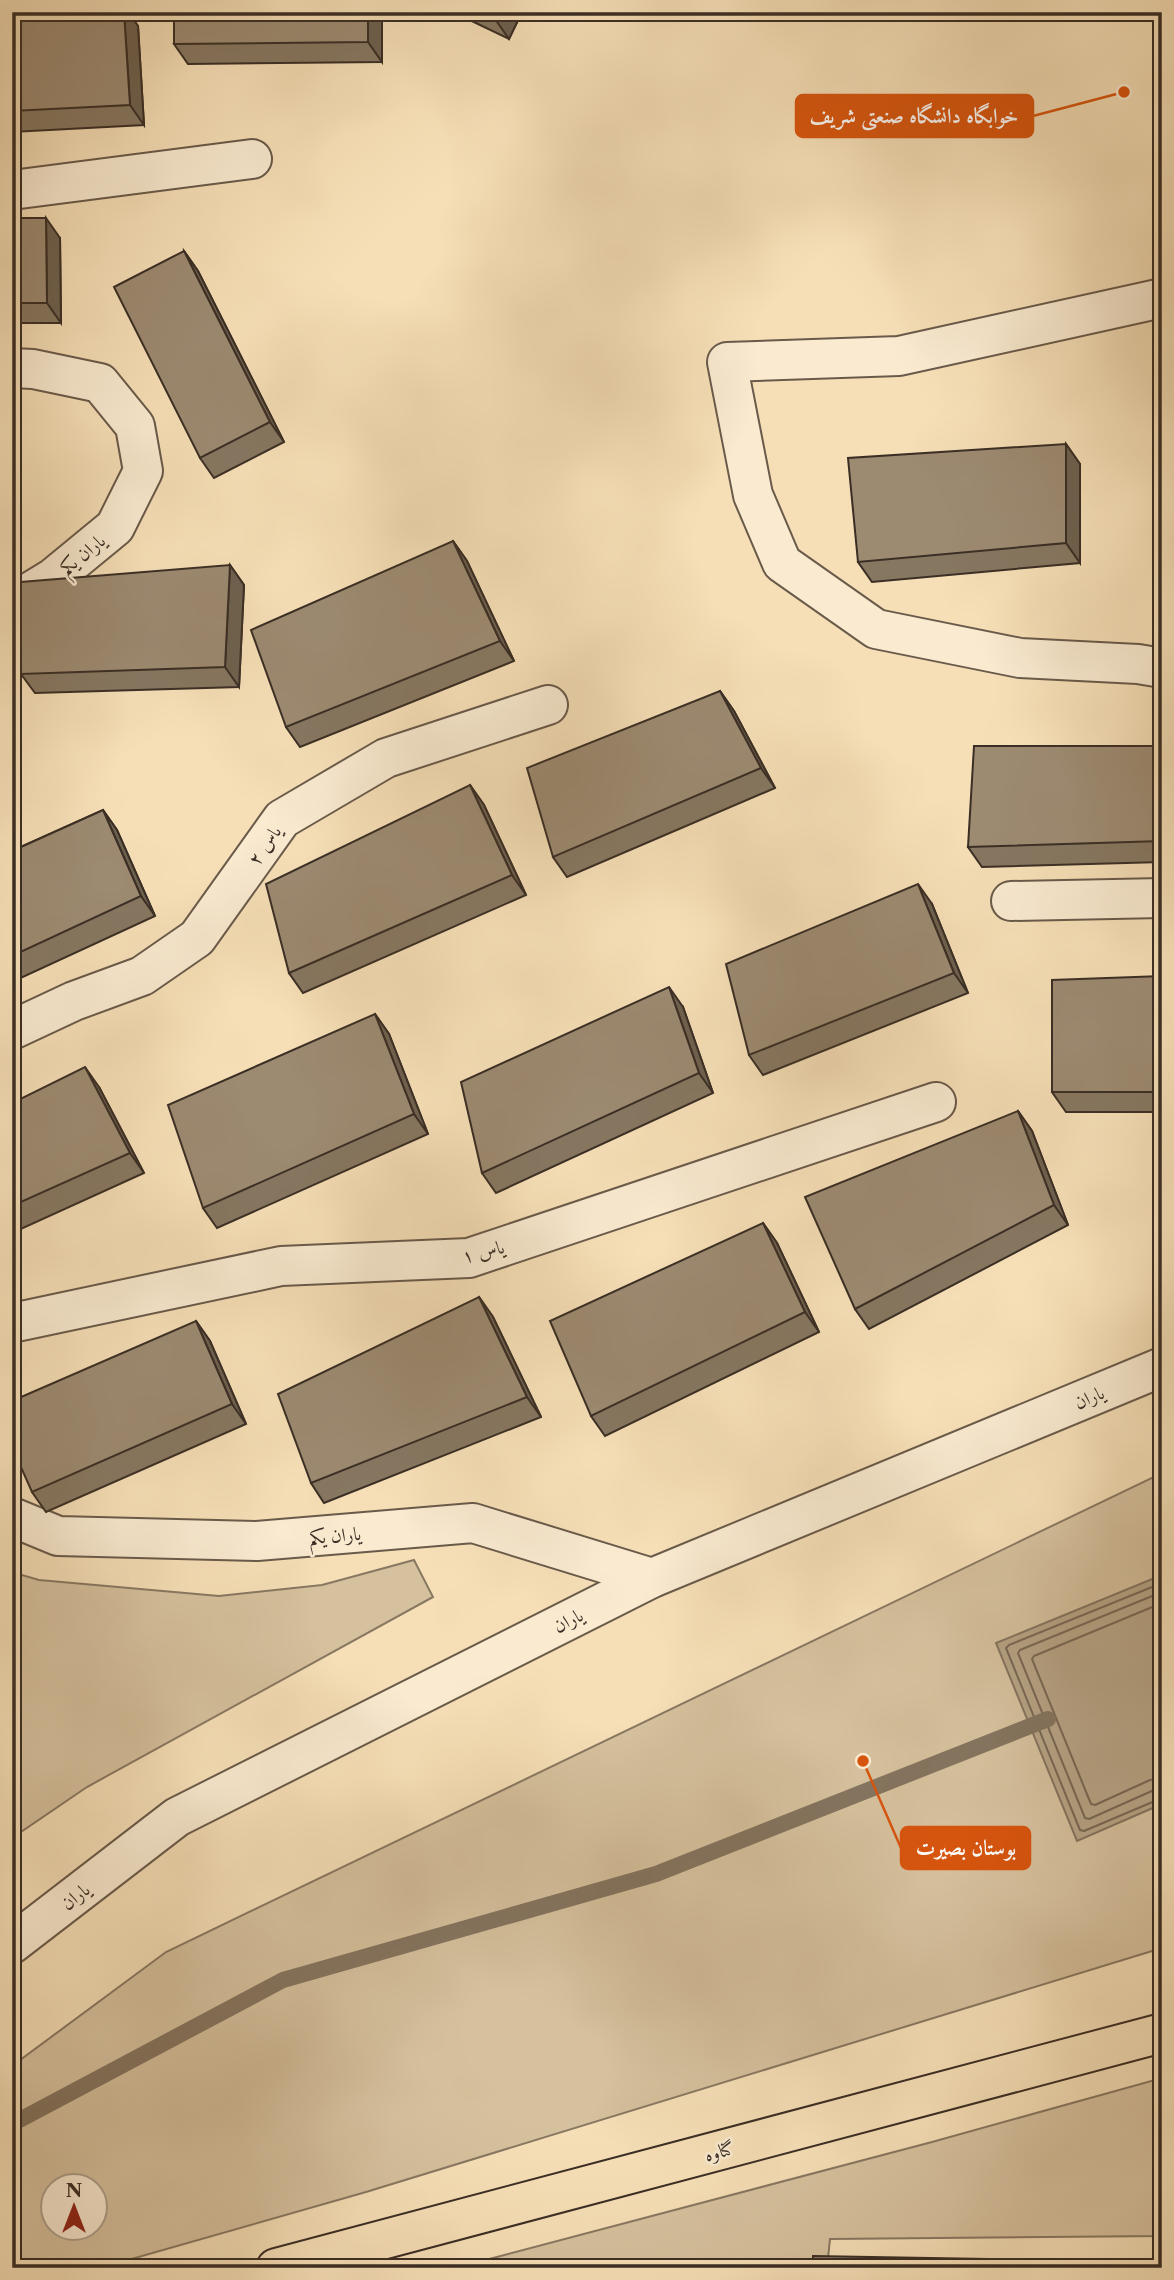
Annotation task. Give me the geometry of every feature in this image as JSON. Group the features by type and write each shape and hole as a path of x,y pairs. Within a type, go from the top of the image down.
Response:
{"main road":[{"name":"گناوه","path":"276,2268 1162,2033"}],"street":[{"path":"12,190 251,159"},
{"path":"1162,298 899,356 727,362 753,495 782,563 865,622 876,629 1020,658 1138,664 1162,668"},
{"name":"یاران یکم","path":"12,368 33,369 100,383 135,426 143,471 115,527 53,578 12,603"},
{"name":"یاس ۲","path":"12,1030 142,976 197,938 282,819 386,758 548,705"},
{"path":"1011,901 1162,898"},
{"name":"یاس ۱","path":"12,1324 281,1266 469,1258 936,1102"},
{"name":"یاران","path":"12,1944 177,1817 652,1578 1162,1367"},
{"name":"یاران یکم","path":"12,1517 58,1536 257,1541 473,1523 652,1578"},
{"path":"1105,2050 1162,2050"}],"shaded area":[{"path":"1162,1473 1162,1948 366,2192 100,2268 12,2268 12,2066 166,1952"},
{"path":"414,1560 433,1597 87,1787 12,1838 12,1572 39,1580 219,1596 322,1585"},
{"path":"1162,2078 1162,2236 830,2239 827,2268 455,2268 932,2142"}],"water":[{"path":"1162,1575 1162,1804 1077,1841 996,1643"}],"building":[{"path":"124,12 130,105 12,111 12,13"},
{"path":"174,12 368,12 368,42 174,44"},
{"path":"481,12 498,12 495,19"},
{"path":"12,218 46,218 47,303 12,303"},
{"path":"184,251 270,422 200,458 114,287"},
{"path":"1066,444 1066,543 858,562 848,458"},
{"path":"453,541 500,641 286,727 251,630"},
{"path":"230,565 225,667 21,674 21,582"},
{"path":"720,691 761,768 553,857 527,768"},
{"path":"974,746 1162,746 1162,841 968,847"},
{"path":"470,785 512,875 289,973 266,884"},
{"path":"103,810 141,896 12,956 12,851"},
{"path":"918,884 954,973 749,1055 726,964"},
{"path":"1162,976 1162,1092 1052,1092 1052,980"},
{"path":"669,987 699,1073 482,1173 461,1082"},
{"path":"375,1014 414,1114 203,1208 168,1105"},
{"path":"85,1067 130,1153 12,1206 12,1103"},
{"path":"1018,1111 1054,1205 855,1309 805,1197"},
{"path":"763,1223 805,1312 591,1416 550,1321"},
{"path":"479,1297 527,1397 311,1483 278,1394"},
{"path":"196,1321 232,1404 32,1492 12,1447 12,1401"},
{"path":"813,2256 1162,2262 1162,2268 813,2268"}],"waterway":[{"path":"12,2124 283,1980 656,1874 1048,1719"}],"place":[{"name":"خوابگاه دانشگاه صنعتی شریف","path":"1124,92"},
{"name":"بوستان بصیرت","path":"863,1761"}]}
